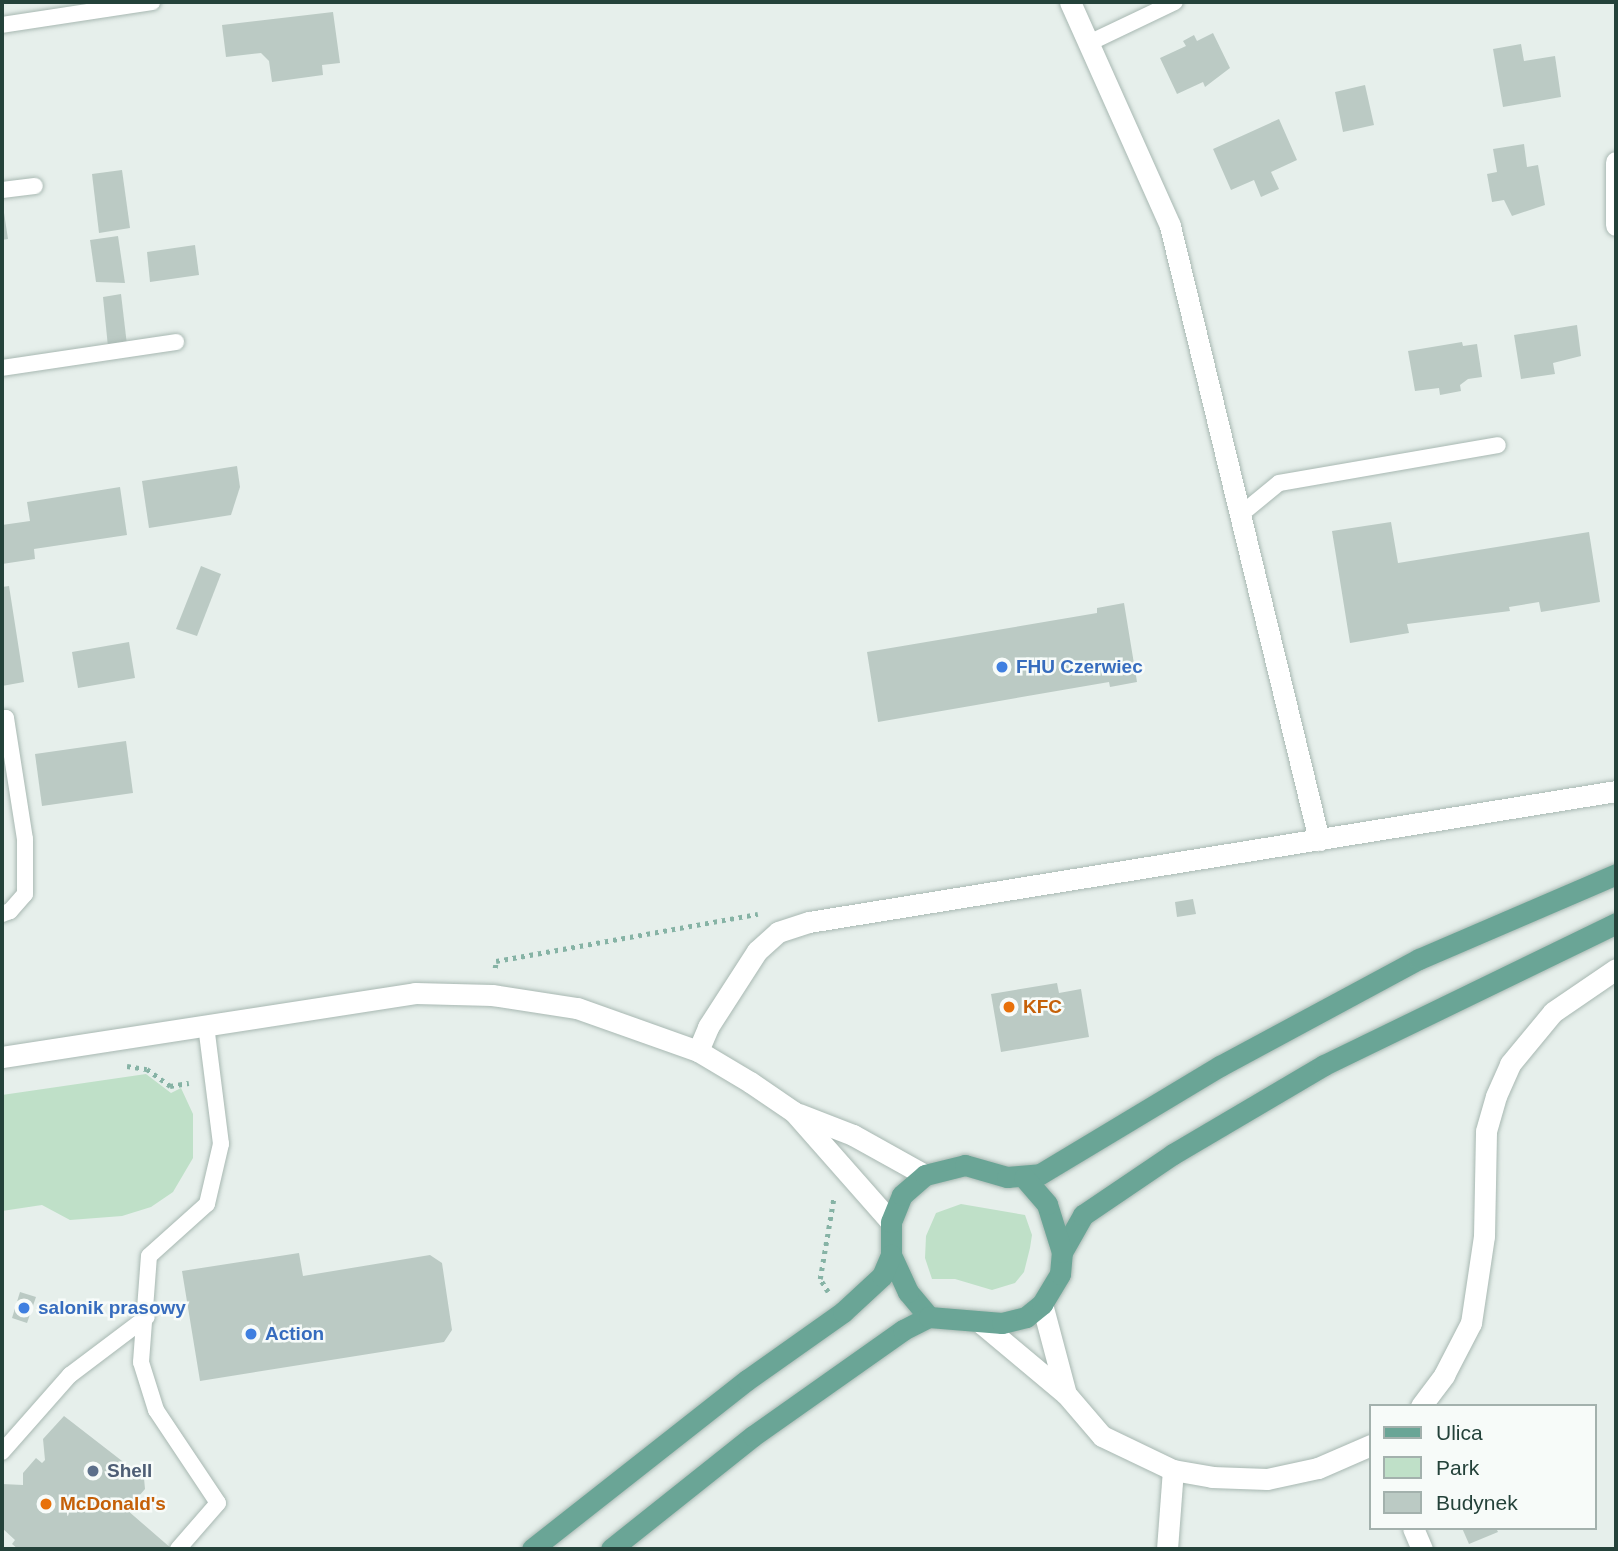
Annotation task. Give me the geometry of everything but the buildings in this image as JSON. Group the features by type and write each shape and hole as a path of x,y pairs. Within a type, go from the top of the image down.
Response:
{"main road":[{"path":"532,1549 747,1380 843,1312 882,1276 891,1255 891,1222 902,1195 925,1175 964,1164 1024,1178 1040,1174 1220,1066 1419,959 1616,874"},
{"path":"1062,1252 1083,1215 1173,1154 1324,1065 1616,923"},
{"path":"611,1549 842,1370 929,1317 981,1323 1026,1317 1042,1304 1060,1274 1062,1252 1047,1204 1024,1178"},
{"path":"891,1255 908,1293 929,1317"}],"street":[{"path":"1070,2 1170,226 1319,840"},
{"path":"1616,162 1616,225"},
{"path":"698,1051 741,974 778,932 809,922 1616,791"},
{"path":"1422,1404 1444,1375 1471,1323 1484,1236 1486,1131 1496,1096 1510,1064 1553,1012 1616,969"},
{"path":"2,1057 415,993 492,995 577,1008 698,1051 794,1112 853,1135 925,1175"},
{"path":"794,1112 891,1222"},
{"path":"1042,1304 1066,1394"},
{"path":"981,1323 1066,1394 1102,1436 1173,1470 1212,1477 1267,1479 1318,1468 1370,1445"},
{"path":"1167,1549 1173,1470"},
{"path":"1414,1530 1422,1549"}],"lane":[{"path":"2,25 152,2"},
{"path":"1089,43 1175,2"},
{"path":"2,190 35,186"},
{"path":"2,368 176,342"},
{"path":"1240,515 1279,483 1498,445"},
{"path":"2,719 6,718 24,839 24,894 10,911 2,914"},
{"path":"178,1549 218,1503 156,1410 141,1362 147,1317 149,1256 207,1204 221,1143 206,1025"},
{"path":"2,1452 71,1375 147,1317"}],"path":[{"path":"494,974 496,961 770,912"},
{"path":"115,1068 147,1069 170,1086 213,1080"},
{"path":"828,1292 820,1279 835,1194"}],"green space":[{"path":"146,1074 171,1093 181,1088 193,1114 193,1158 173,1192 151,1207 122,1216 70,1220 42,1205 2,1211 2,1095"},
{"path":"961,1204 1025,1215 1032,1235 1024,1272 1015,1283 992,1290 955,1279 932,1279 925,1258 926,1236 936,1213"}],"place":[{"name":"FHU Czerwiec","path":"1002,667"},
{"name":"KFC","path":"1009,1007"},
{"name":"salonik prasowy","path":"24,1308"},
{"name":"Action","path":"251,1334"},
{"name":"Shell","path":"93,1471"},
{"name":"McDonald's","path":"46,1504"}]}
